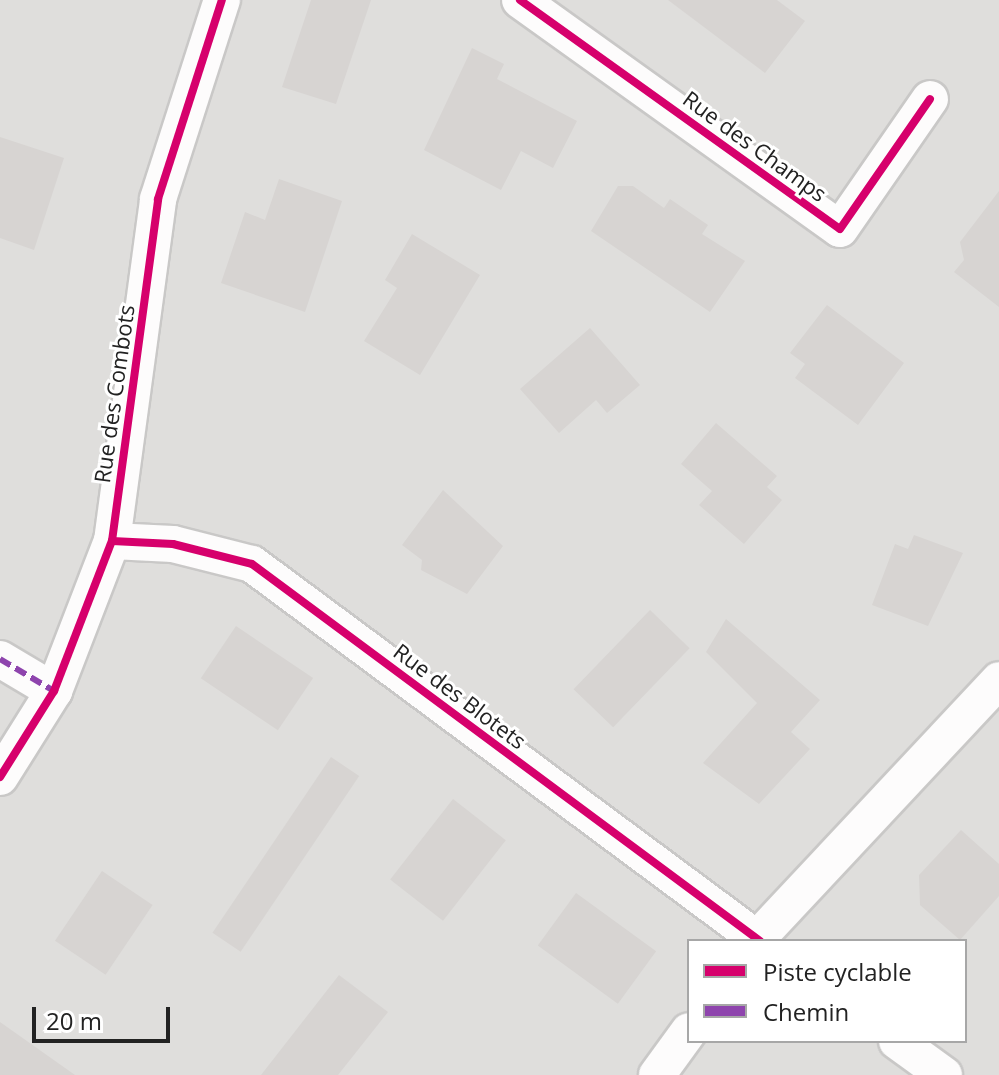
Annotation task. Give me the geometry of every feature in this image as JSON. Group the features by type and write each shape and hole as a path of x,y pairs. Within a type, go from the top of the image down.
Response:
{"street":[{"name":"Rue des Combots","path":"0,777 54,691 112,541 158,199 222,0"},
{"name":"Rue des Champs","path":"520,0 840,229 930,99"},
{"name":"Rue des Blotets","path":"112,541 173,544 252,564 756,939"},
{"path":"0,659 54,691"},
{"name":"Rue des Blotets","path":"758,939 999,680"},
{"path":"657,1075 687,1034"},
{"path":"900,1043 944,1075"}],"shaded area":[{"path":"0,0 999,0 999,1075 0,1075"}],"building":[{"path":"311,0 371,0 336,104 282,87"},
{"path":"668,0 777,0 805,21 765,73"},
{"path":"472,48 504,64 497,79 577,121 553,168 521,151 501,190 424,150"},
{"path":"0,137 64,158 34,250 0,238"},
{"path":"279,179 342,201 305,312 221,283 245,212 265,220"},
{"path":"618,186 633,186 664,208 670,199 708,225 702,234 745,261 710,312 591,231"},
{"path":"999,191 999,307 954,272 964,260 960,242"},
{"path":"412,234 480,275 420,375 364,341 397,288 385,280"},
{"path":"827,305 904,363 858,425 795,378 805,364 790,353"},
{"path":"590,328 640,385 607,413 596,400 559,433 520,389"},
{"path":"716,423 777,476 767,487 782,500 744,544 699,505 712,491 681,464"},
{"path":"443,490 503,546 467,594 421,570 422,560 402,545"},
{"path":"914,535 963,553 928,626 872,605 895,544 908,549"},
{"path":"650,610 690,648 613,727 574,689"},
{"path":"726,619 820,700 791,732 810,749 759,804 703,763 757,703 706,652"},
{"path":"236,626 313,678 278,730 201,678"},
{"path":"331,757 359,776 241,952 212,933"},
{"path":"453,799 506,840 443,921 390,879"},
{"path":"961,830 999,864 999,896 959,939 920,905 919,875"},
{"path":"102,871 153,905 106,975 55,941"},
{"path":"576,893 656,951 618,1004 538,946"},
{"path":"339,975 388,1012 338,1075 261,1075"},
{"path":"0,1022 75,1075 0,1075"}],"marked path":[{"path":"0,659 54,691"}],"cycle path":[{"path":"0,777 54,691 112,541 158,199 222,0"},
{"path":"520,0 840,229 930,99"},
{"path":"112,541 173,544 252,564 757,939"}]}
